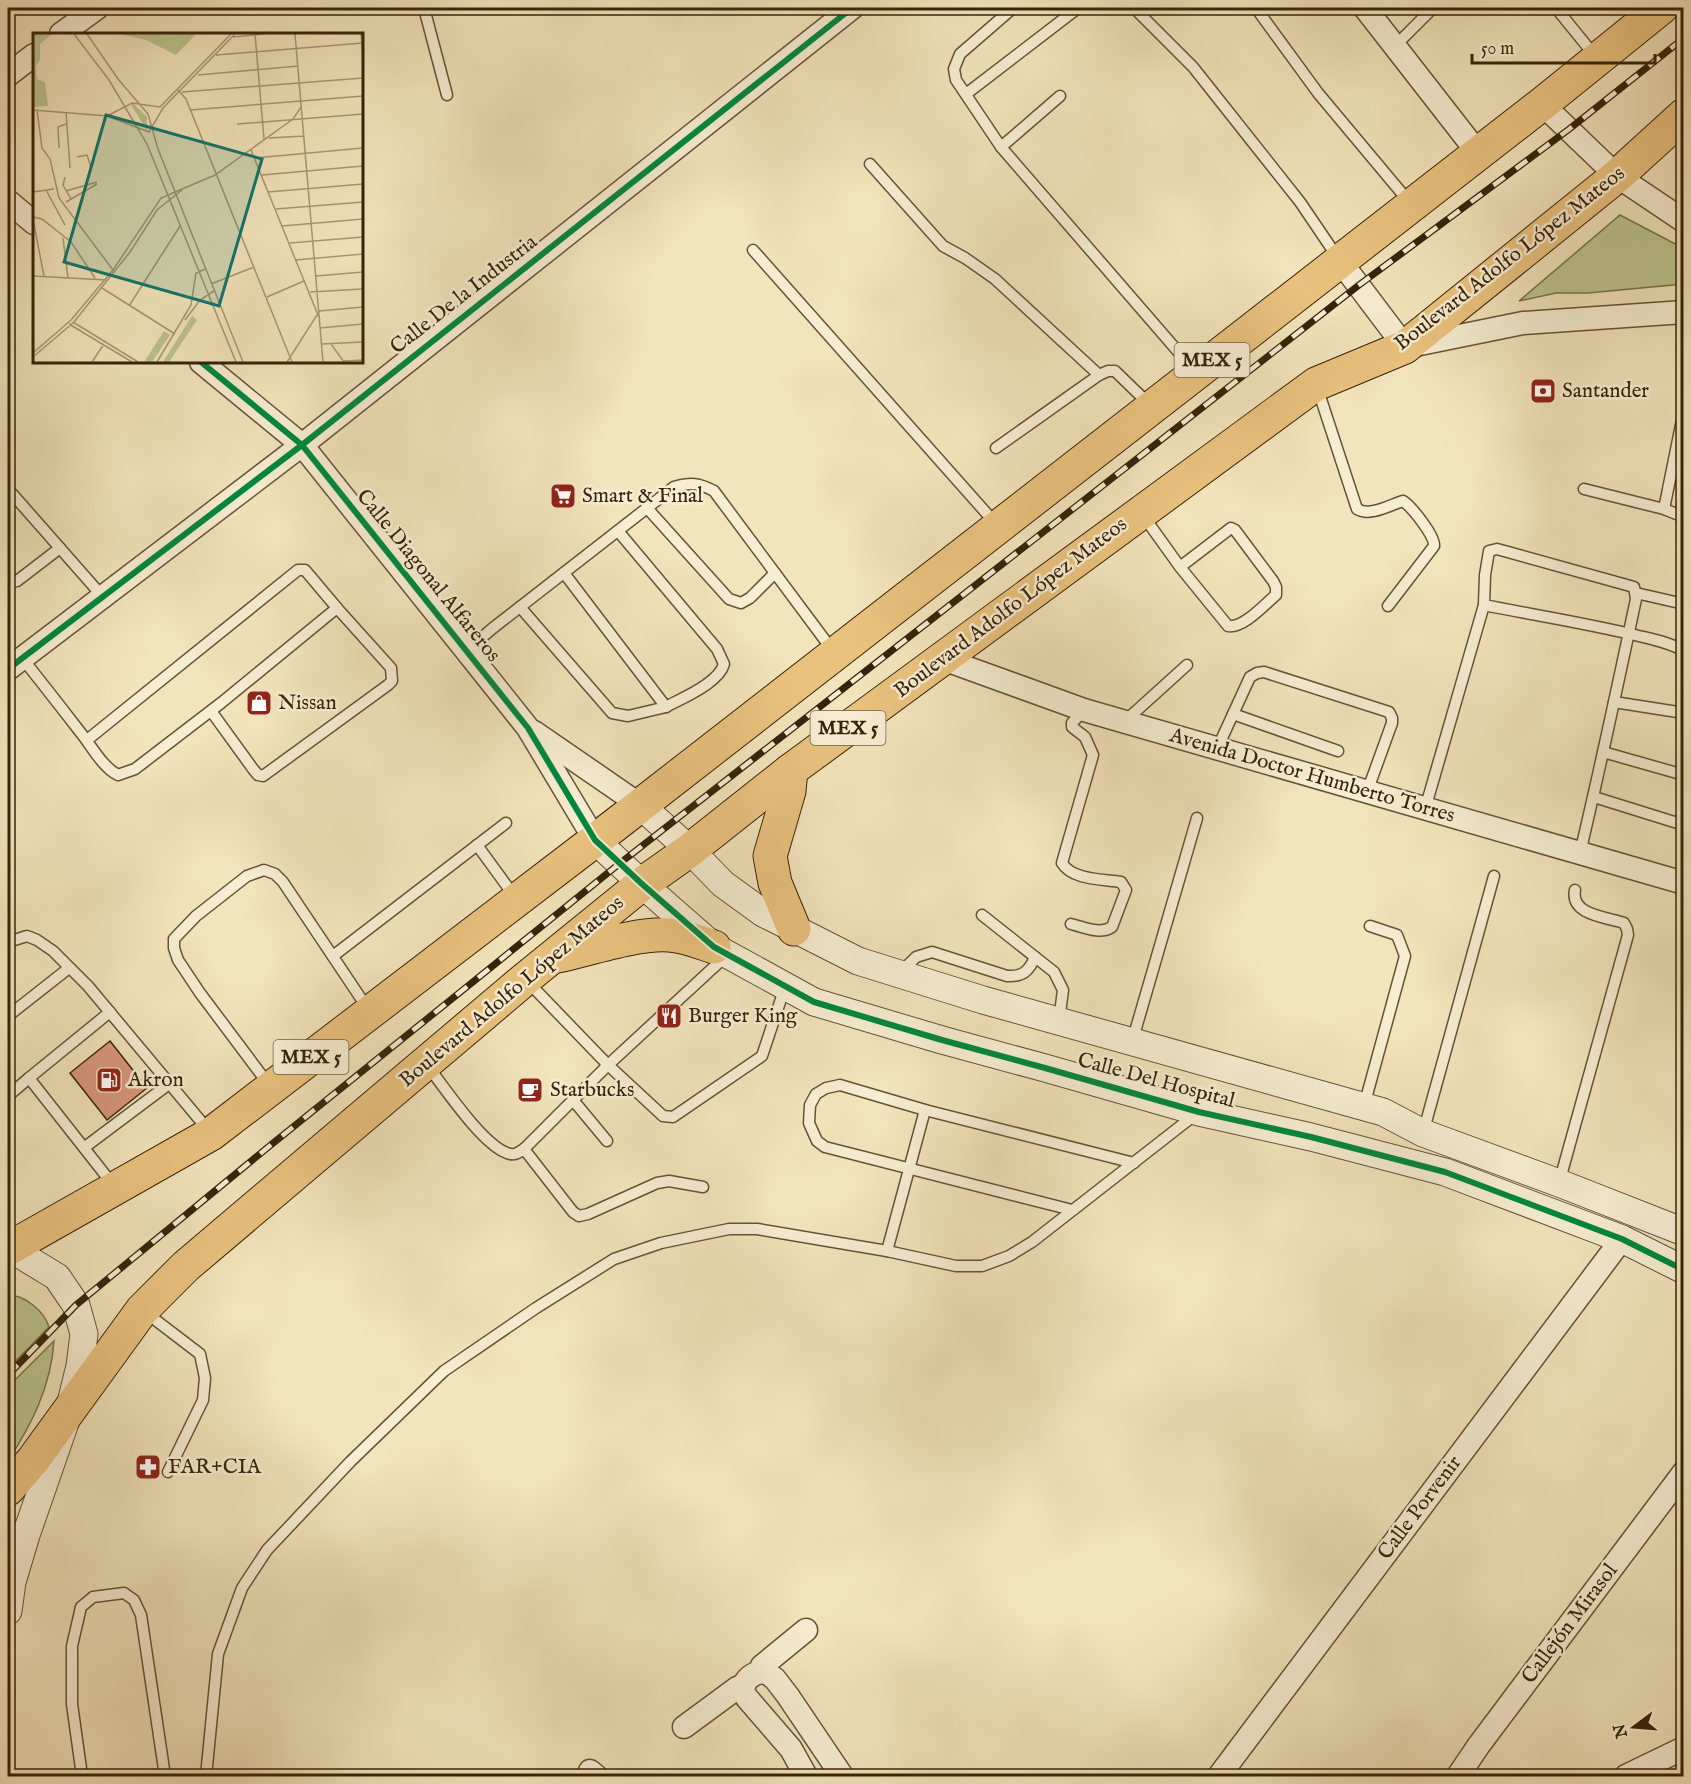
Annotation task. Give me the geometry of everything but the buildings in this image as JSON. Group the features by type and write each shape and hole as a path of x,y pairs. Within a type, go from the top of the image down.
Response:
{"main road":[{"name":"MEX 5","path":"9,1248 211,1134 835,654 1542,104 1661,8"},
{"name":"Boulevard Adolfo López Mateos","path":"8,1489 33,1460 142,1310 186,1266 550,958 791,770 1316,384 1405,347 1617,176 1683,115"},
{"path":"791,770 789,791 770,856 775,883 794,929"},
{"path":"550,958 626,940 666,935 686,937 721,951"}],"street":[{"path":"66,33 96,8"},
{"name":"Calle De la Industria","path":"15,664 302,445 852,8"},
{"path":"1365,8 1478,153"},
{"path":"8,75 33,56"},
{"path":"1542,104 1617,176 1683,221"},
{"path":"8,201 33,222"},
{"path":"1340,261 1405,347 1523,323 1683,312"},
{"name":"Calle Diagonal Alfareros","path":"202,363 302,445 528,728 595,840"},
{"name":"Avenida Doctor Humberto Torres","path":"943,659 1084,710 1683,883"},
{"name":"Calle Diagonal Alfareros","path":"528,728 640,805"},
{"name":"Calle Del Hospital","path":"640,805 690,850 723,884 763,913 858,961 1059,1022 1383,1112 1423,1133 1683,1232"},
{"name":"Calle Del Hospital","path":"595,840 642,884 721,951 814,1002 1199,1112 1311,1137 1445,1172 1622,1239 1683,1270"},
{"name":"Calle Porvenir","path":"1219,1776 1622,1239"},
{"path":"8,1611 12,1582 26,1535 69,1411 81,1366 84,1334 76,1305 57,1277 9,1248"},
{"name":"Callejón Mirasol","path":"1458,1776 1683,1472"},
{"path":"806,1630 762,1666 752,1678 745,1695 790,1749 806,1776"},
{"path":"684,1727 737,1688 766,1672 775,1679 842,1776"},
{"path":"1626,1776 1683,1748"}],"lane":[{"path":"424,8 447,94"},
{"path":"1013,8 960,54 954,69 956,80 1001,147 1196,373"},
{"path":"966,94 1078,8"},
{"path":"1134,8 1193,67 1300,202 1340,261"},
{"path":"1256,8 1318,93 1411,205"},
{"path":"1395,46 1433,8"},
{"path":"1556,8 1597,58"},
{"path":"1001,147 1060,96"},
{"path":"870,164 943,246 965,258 994,279 1099,375"},
{"path":"753,250 998,526"},
{"path":"996,448 1099,375 1108,371 1115,371 1151,407"},
{"path":"1316,384 1357,509 1369,512 1402,501 1411,508 1434,540 1434,546 1388,606"},
{"path":"1664,509 1683,410"},
{"path":"466,651 674,487 689,482 699,483 714,491 835,654"},
{"path":"8,489 103,597"},
{"path":"1584,489 1664,509 1683,517"},
{"path":"647,508 729,599 741,603 750,598 775,573"},
{"path":"1140,512 1180,567 1228,626 1238,626 1276,595 1273,581 1235,530 1230,528 1180,567"},
{"path":"520,607 612,713 628,716 666,707 706,684 722,671 724,664 717,649 618,531"},
{"path":"8,583 17,581 60,548"},
{"path":"1425,809 1484,605 1488,555 1492,550 1497,549 1634,587 1636,594 1629,634 1580,853"},
{"path":"87,740 298,570 305,570 392,668 392,681 388,685 263,776 253,770 211,711"},
{"path":"564,573 666,707"},
{"path":"1636,594 1683,604"},
{"path":"1484,605 1629,634 1669,644 1683,651"},
{"path":"15,664 87,740 111,771 118,775 126,774 135,770 211,711 337,608"},
{"path":"1124,722 1187,666"},
{"path":"1217,748 1250,677 1264,672 1389,712 1392,723 1367,792"},
{"path":"1614,702 1683,713"},
{"path":"1071,924 1097,931 1109,930 1113,927 1126,890 1121,882 1075,874 1066,870 1062,863 1093,755 1085,737 1072,727 1072,723 1084,710"},
{"path":"1233,714 1338,751"},
{"path":"1603,752 1683,775"},
{"path":"1594,796 1683,825"},
{"path":"1132,1042 1197,819"},
{"path":"333,956 506,823"},
{"path":"477,845 517,900"},
{"path":"271,1088 178,960 174,939 196,915 247,876 264,870 275,874 283,882 370,1011"},
{"path":"1423,1133 1494,876"},
{"path":"1559,1183 1628,935 1624,923 1582,910 1575,904 1573,897 1575,890"},
{"path":"982,915 1054,972 1063,990 1059,1022"},
{"path":"1364,1107 1405,956 1397,935 1370,926"},
{"path":"8,942 27,936 53,951 110,1012 211,1134"},
{"path":"425,1063 483,1136 508,1154 516,1154 524,1149 721,951"},
{"path":"899,974 916,957 932,952 1007,976 1023,974 1029,969 1035,957"},
{"path":"8,1016 69,968"},
{"path":"525,979 608,1065 663,1116 673,1117 762,1056 784,987"},
{"path":"8,1096 110,1012"},
{"path":"29,1078 116,1188"},
{"path":"85,1147 170,1084"},
{"path":"1072,1210 825,1147 817,1141 809,1123 810,1105 816,1094 826,1088 840,1085 925,1110 1134,1163"},
{"path":"573,1100 607,1142"},
{"path":"887,1251 925,1110"},
{"path":"206,1776 218,1654 242,1588 267,1550 350,1462 444,1371 536,1308 614,1259 661,1243 729,1229 757,1229 887,1251 956,1266 982,1266 1009,1256 1032,1242 1199,1112"},
{"path":"524,1149 573,1212 579,1216 663,1182 676,1181 703,1187"},
{"path":"142,1310 200,1354 205,1378 203,1400 168,1472"},
{"path":"82,1776 72,1704 72,1646 81,1607 93,1597 124,1593 134,1600 141,1615 165,1776"}],"green space":[{"path":"1620,215 1683,248 1683,284 1588,293 1556,293 1519,301"},
{"path":"8,1295 21,1298 33,1305 43,1315 49,1327 8,1369"},
{"path":"54,1341 49,1374 39,1404 8,1461 8,1387"}],"railway":[{"path":"8,1375 76,1305 619,864 1359,285 1568,130 1684,38"}],"cycle path":[{"path":"8,669 302,445 852,8"},
{"path":"202,363 302,445 528,728 595,840 714,947 814,1002 1199,1112 1311,1137 1445,1172 1622,1239 1684,1270"}],"place":[{"name":"Santander","path":"1543,391"},
{"name":"Smart & Final","path":"563,496"},
{"name":"Nissan","path":"259,703"},
{"name":"Burger King","path":"669,1016"},
{"name":"Akron","path":"109,1080"},
{"name":"Starbucks","path":"530,1090"},
{"name":"FAR+CIA","path":"148,1467"}]}
